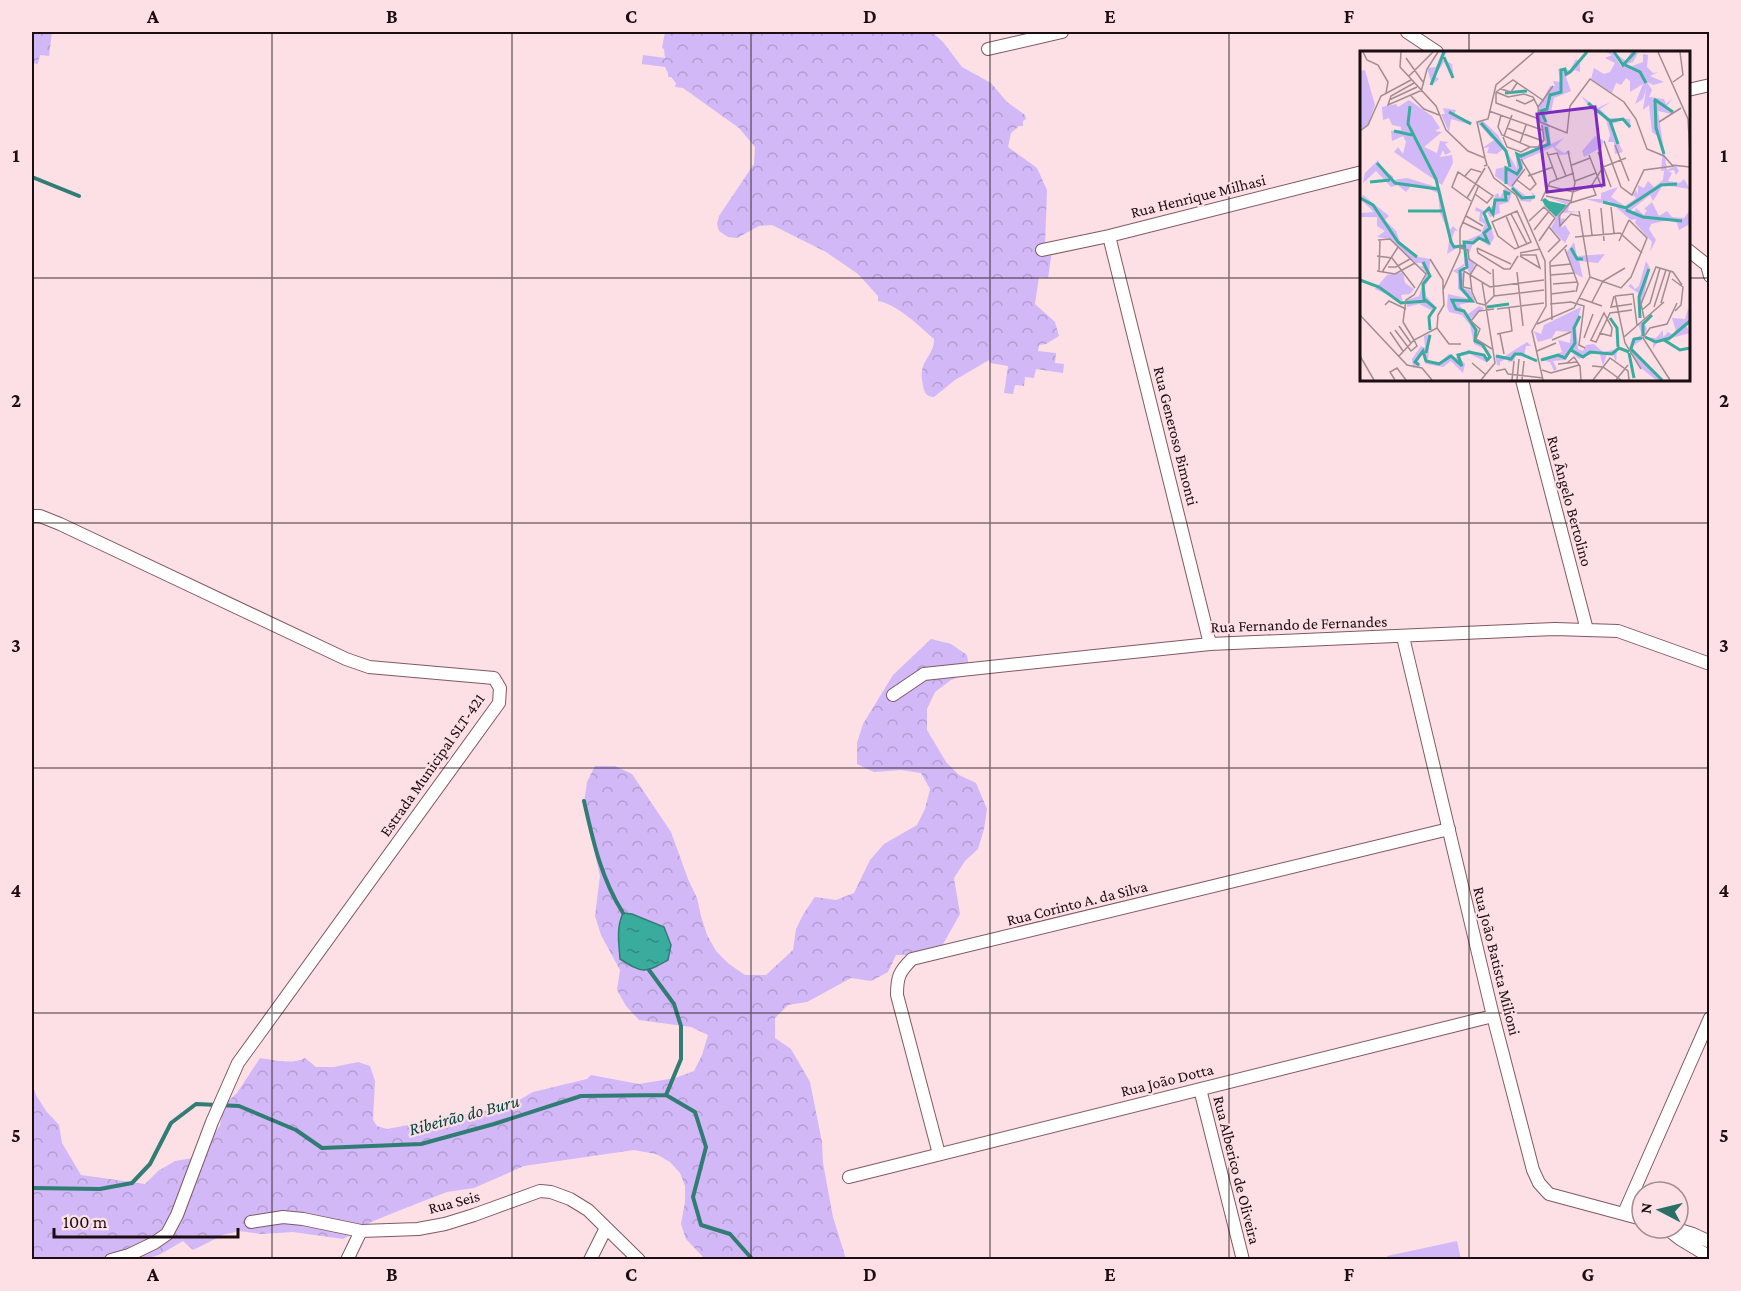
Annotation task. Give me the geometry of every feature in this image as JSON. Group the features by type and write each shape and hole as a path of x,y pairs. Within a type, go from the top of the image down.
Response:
{"street":[{"path":"988,49 1062,32"},
{"path":"1407,32 1436,51"},
{"path":"1690,90 1710,85"},
{"name":"Rua Henrique Milhasi","path":"1042,250 1109,236 1360,173"},
{"name":"Rua Generoso Bimonti","path":"1109,236 1210,644"},
{"path":"1690,251 1709,268"},
{"name":"Rua Ângelo Bertolino","path":"1522,381 1587,630"},
{"name":"Estrada Municipal SLT-421","path":"32,516 40,516 60,524 345,659 369,667 494,678 500,688 499,704 238,1063 219,1105 177,1215 167,1234 129,1255 111,1260"},
{"name":"Rua Fernando de Fernandes","path":"893,695 924,674 1210,644 1555,629 1618,631 1710,664"},
{"name":"Rua João Batista Milioni","path":"1403,637 1493,1016 1533,1170 1539,1183 1549,1194 1630,1215"},
{"name":"Rua Corinto A. da Silva","path":"939,1154 897,994 897,980 912,959 1449,830"},
{"name":"Rua João Dotta","path":"849,1176 1493,1016"},
{"path":"1624,1213 1710,1018"},
{"name":"Rua Alberico de Oliveira","path":"1200,1089 1242,1260"},
{"name":"Rua Seis","path":"251,1221 283,1217 361,1232 418,1229 474,1215 540,1191 551,1192 570,1199 588,1210 639,1260"},
{"path":"590,1260 606,1228"},
{"path":"347,1260 361,1232"},
{"path":"1690,1233 1710,1242"},
{"path":"1682,1240 1710,1257"}],"green space":[{"path":"32,32 52,32 49,56 40,55 38,64 32,63"},
{"path":"665,32 932,32 943,42 962,67 991,83 1007,102 1025,115 1023,126 1019,126 1011,133 1008,147 1037,168 1047,190 1045,246 1052,251 1048,278 1039,277 1035,304 1055,322 1059,336 1046,344 1039,345 1038,351 1056,353 1055,363 1064,364 1063,373 1036,369 1034,378 1025,377 1024,386 1015,385 1013,394 1004,393 1008,366 990,363 989,360 955,380 934,397 929,396 924,390 922,370 934,339 893,306 878,301 878,296 858,274 826,252 772,225 759,226 737,238 728,237 719,231 717,224 719,216 754,164 755,147 739,128 683,88 675,87 676,83 668,77 665,67 642,64 643,55 665,58 662,48"},
{"path":"931,639 951,644 967,655 970,673 951,680 935,692 927,709 927,730 946,762 959,775 976,783 987,809 978,849 965,861 954,878 960,914 937,955 896,955 888,972 871,981 851,978 807,1002 788,1005 775,1018 775,1038 791,1049 810,1082 833,1217 846,1259 705,1259 686,1239 681,1224 685,1186 680,1173 670,1162 656,1154 634,1150 524,1166 474,1188 447,1192 408,1207 371,1222 343,1239 293,1232 261,1234 239,1231 223,1235 193,1250 183,1241 159,1255 144,1259 32,1259 32,1083 46,1111 59,1125 62,1143 81,1175 145,1184 158,1171 175,1161 193,1158 206,1145 220,1126 223,1106 237,1093 260,1058 289,1062 305,1058 316,1067 334,1067 358,1062 370,1066 375,1081 373,1120 377,1126 387,1129 509,1106 533,1092 587,1079 591,1075 639,1084 675,1078 694,1071 708,1035 691,1027 639,1020 626,1006 617,990 620,970 601,935 595,916 600,876 584,803 587,782 595,766 615,766 632,774 671,832 697,898 707,935 716,951 745,975 766,975 793,950 796,929 815,897 836,900 854,893 870,860 884,844 917,825 925,809 930,789 921,773 901,770 874,772 857,764 857,743 863,724 893,675"},
{"path":"1457,1241 1461,1259 1388,1259 1387,1256"}],"water":[{"path":"623,913 632,914 664,927 671,945 668,960 644,970 620,959 619,930"}],"waterway":[{"path":"32,177 79,196"},
{"path":"584,801 603,873 623,913"},
{"path":"649,970 674,1004 681,1026 681,1059 666,1095"},
{"name":"Ribeirão do Buru","path":"32,1188 100,1189 132,1183 150,1164 171,1123 196,1104 239,1106 296,1130 322,1148 421,1144 494,1124 581,1096 666,1095 695,1112 706,1147 693,1197 701,1225 730,1234 753,1260"}]}
